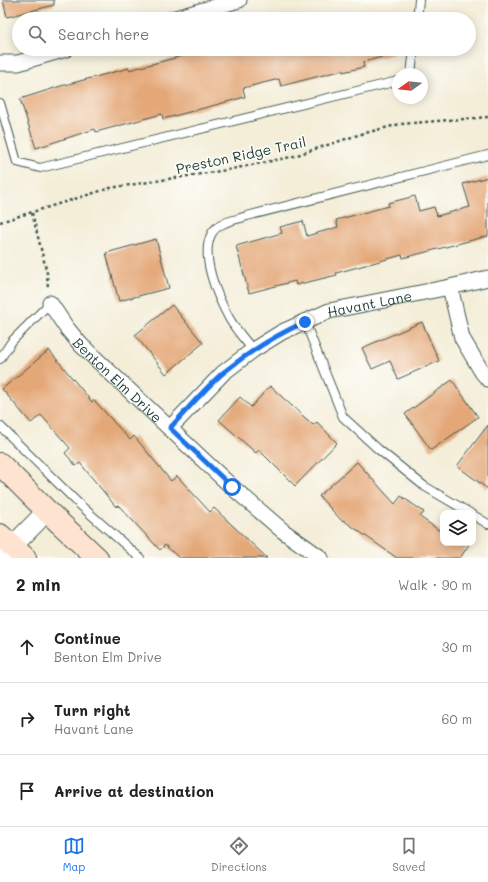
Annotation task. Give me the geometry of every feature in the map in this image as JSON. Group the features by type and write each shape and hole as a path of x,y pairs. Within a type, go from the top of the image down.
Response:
{"main road":[{"path":"0,464 96,558"}],"street":[{"path":"197,12 239,0"},
{"path":"0,63 18,63 42,56"},
{"name":"Havant Lane","path":"170,428 223,373 253,350 282,332 329,312 488,278"},
{"path":"450,287 462,338 482,372 488,379"},
{"name":"Benton Elm Drive","path":"50,303 66,327 81,345 232,487 284,531 321,558"},
{"path":"10,549 47,511"}],"lane":[{"path":"418,12 419,0"},
{"path":"412,68 413,56"},
{"path":"0,103 17,162 40,168 392,81"},
{"path":"253,350 229,319 211,278 206,252 212,233 222,224 247,216 488,155"},
{"path":"0,359 12,342 50,303"},
{"path":"305,322 343,417 424,486 465,510"},
{"path":"0,426 79,504 140,558"},
{"path":"476,517 488,524"}],"path":[{"name":"Preston Ridge Trail","path":"0,222 110,188 227,170 291,157 358,135 400,124 488,117"},
{"path":"32,213 47,273 50,303"}],"building":[{"path":"3,0 54,0 54,5 27,12 12,12 12,16 7,17"},
{"path":"182,56 386,56 363,62 364,67 343,72 343,70 281,86 279,79 243,88 245,97 163,119 162,114 96,132 95,129 36,148 20,99 61,86 129,68 129,70"},
{"path":"488,177 488,236 403,258 402,255 336,273 337,275 296,285 295,281 249,293 236,246 282,233 280,227 303,221 307,236 338,227 336,220 389,206 388,203 415,196 419,211 434,207 437,216 470,207 463,184"},
{"path":"156,239 169,288 119,301 106,253"},
{"path":"172,305 203,343 166,374 135,335"},
{"path":"422,322 439,361 398,379 390,361 372,369 362,348"},
{"path":"49,350 92,402 94,400 130,440 134,436 171,481 177,476 210,512 214,508 267,558 179,558 165,545 160,550 118,505 116,507 80,463 76,466 65,453 70,448 41,415 31,423 2,389"},
{"path":"452,380 478,417 431,450 405,414"},
{"path":"270,386 313,425 317,422 337,443 295,486 259,450 256,453 219,420 240,397 251,407"},
{"path":"488,425 488,489 457,466"},
{"path":"357,462 395,504 401,496 424,512 420,517 440,531 440,546 468,546 460,558 397,558 343,520 342,521 319,496"}],"route":[{"path":"232,487 170,428 223,373 253,350 282,332 305,322"}]}
